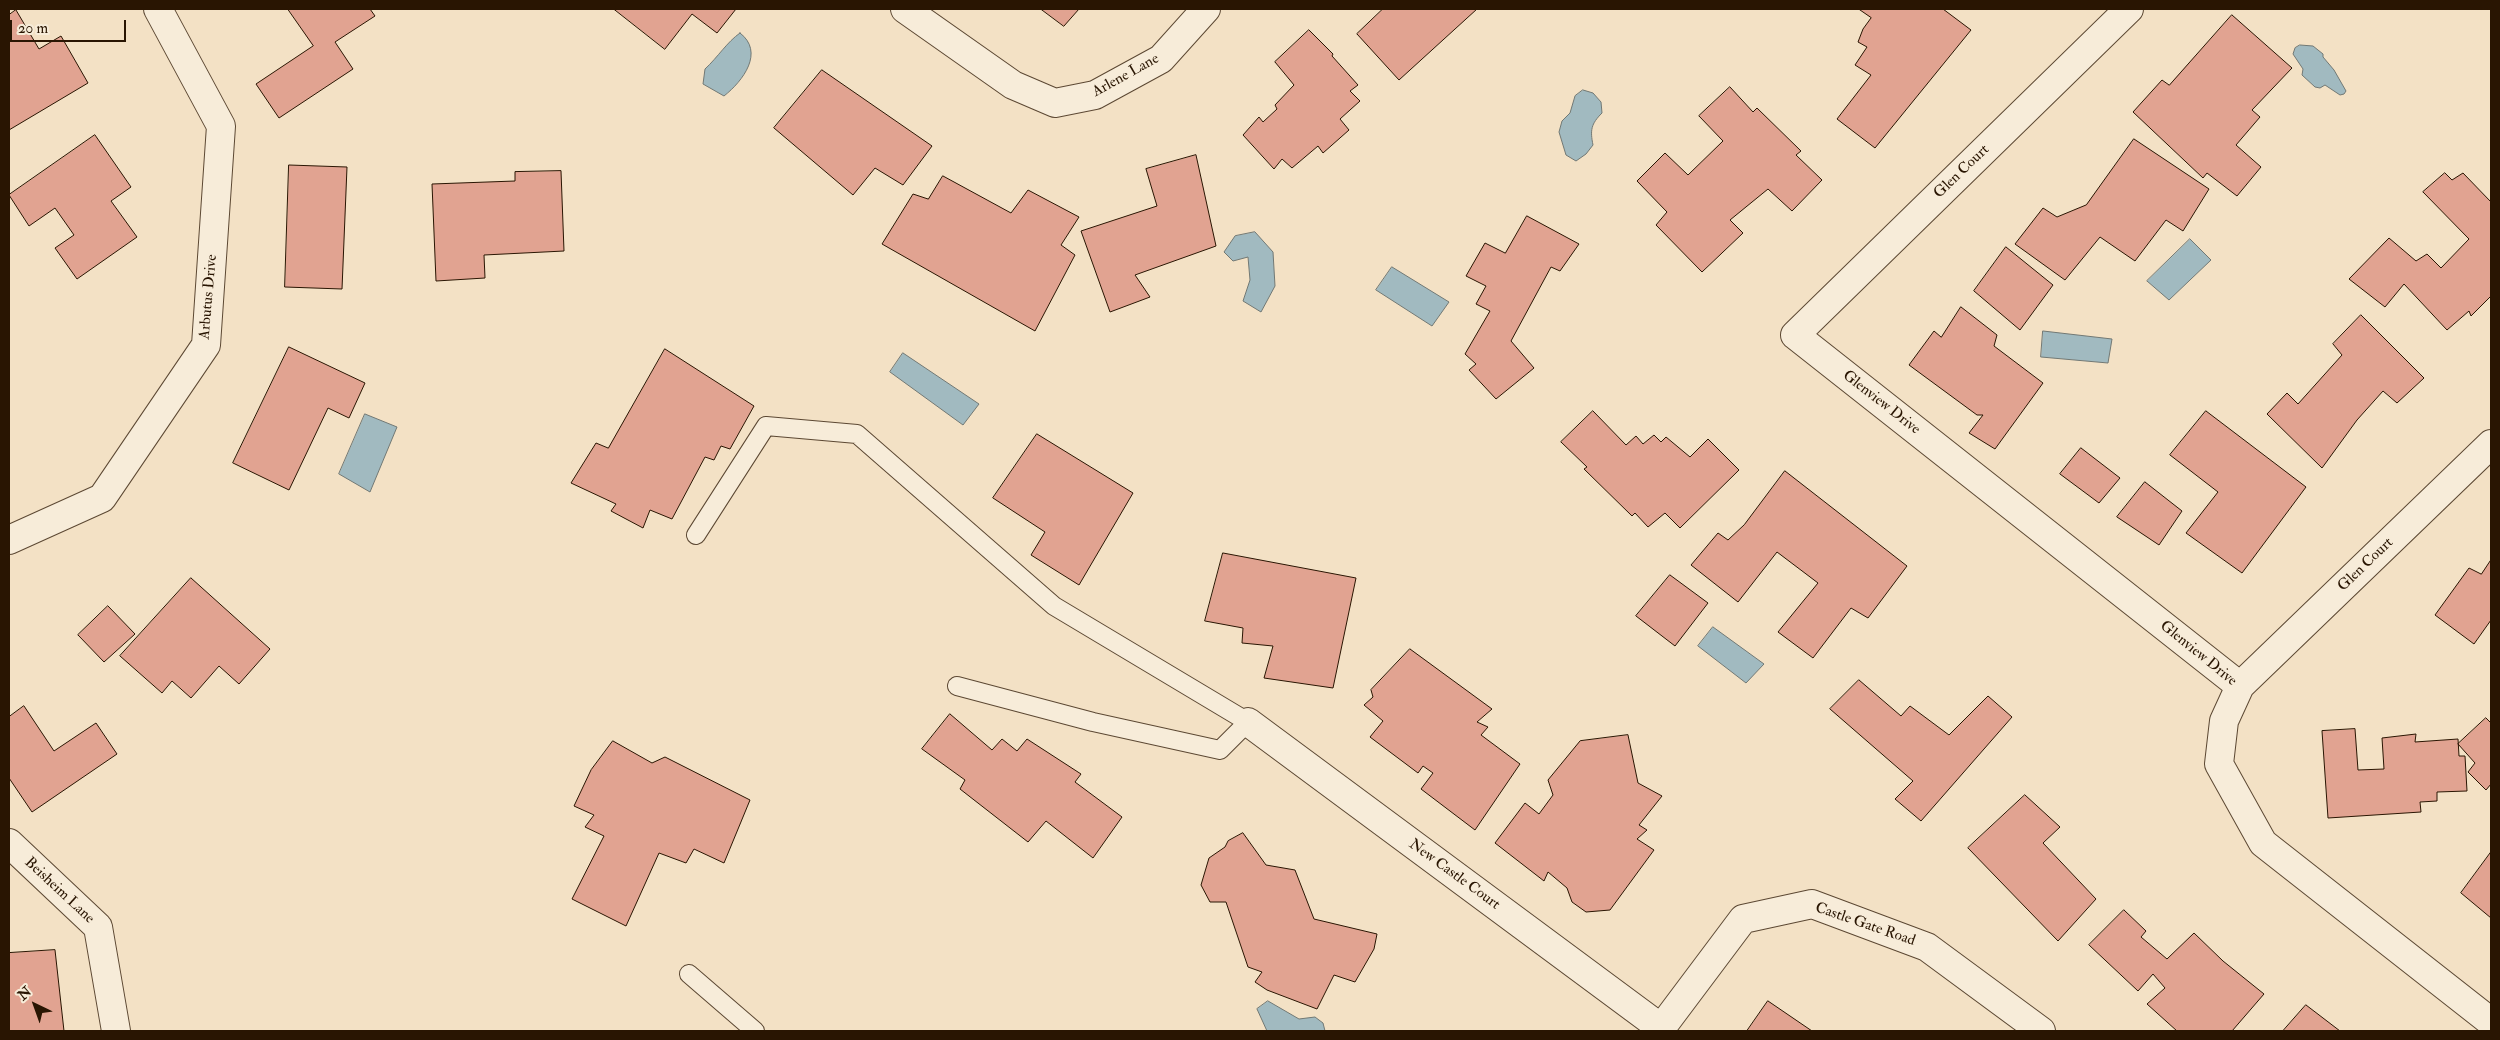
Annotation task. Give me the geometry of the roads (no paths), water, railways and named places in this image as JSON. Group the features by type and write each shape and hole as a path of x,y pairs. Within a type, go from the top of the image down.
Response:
{"street":[{"name":"Arbutus Drive","path":"9,540 102,498 206,345 221,126 158,9"},
{"name":"Arlene Lane","path":"905,9 1013,86 1055,103 1096,95 1161,59 1206,9"},
{"name":"Glen Court","path":"1795,335 2130,9"},
{"name":"Glenview Drive","path":"1795,335 2240,686 2224,721 2219,764 2263,843 2491,1022"},
{"name":"Glen Court","path":"2240,686 2491,444"},
{"name":"New Castle Court","path":"1248,722 1660,1029"},
{"name":"Beisheim Lane","path":"9,843 98,927 116,1031"},
{"name":"Castle Gate Road","path":"1660,1029 1743,919 1812,904 1927,947 2040,1031"}],"lane":[{"path":"696,535 766,426 856,434 1054,606 1248,722 1220,750 1093,722 957,686"},
{"path":"689,974 755,1031"}],"water":[{"path":"740,33 751,49 751,57 744,74 724,96 703,84 705,69"},
{"path":"2300,45 2313,46 2323,54 2323,57 2334,70 2346,91 2344,94 2340,95 2325,85 2320,88 2315,87 2302,75 2303,69 2293,54 2295,48"},
{"path":"1583,90 1593,93 1601,102 1602,113 1592,128 1593,145 1586,154 1576,161 1566,155 1559,132 1562,121 1570,113 1575,96"},
{"path":"1255,232 1273,252 1275,286 1261,312 1243,301 1250,280 1248,257 1233,261 1224,252 1235,236"},
{"path":"2190,239 2211,260 2169,300 2147,281"},
{"path":"1392,267 1449,302 1432,326 1376,290"},
{"path":"2043,331 2112,339 2108,363 2041,357"},
{"path":"903,353 979,404 963,425 890,372"},
{"path":"365,414 397,427 370,492 339,474"},
{"path":"1713,627 1764,664 1746,683 1698,646"},
{"path":"1268,1001 1299,1019 1315,1017 1323,1023 1325,1031 1267,1031 1257,1009"}]}
